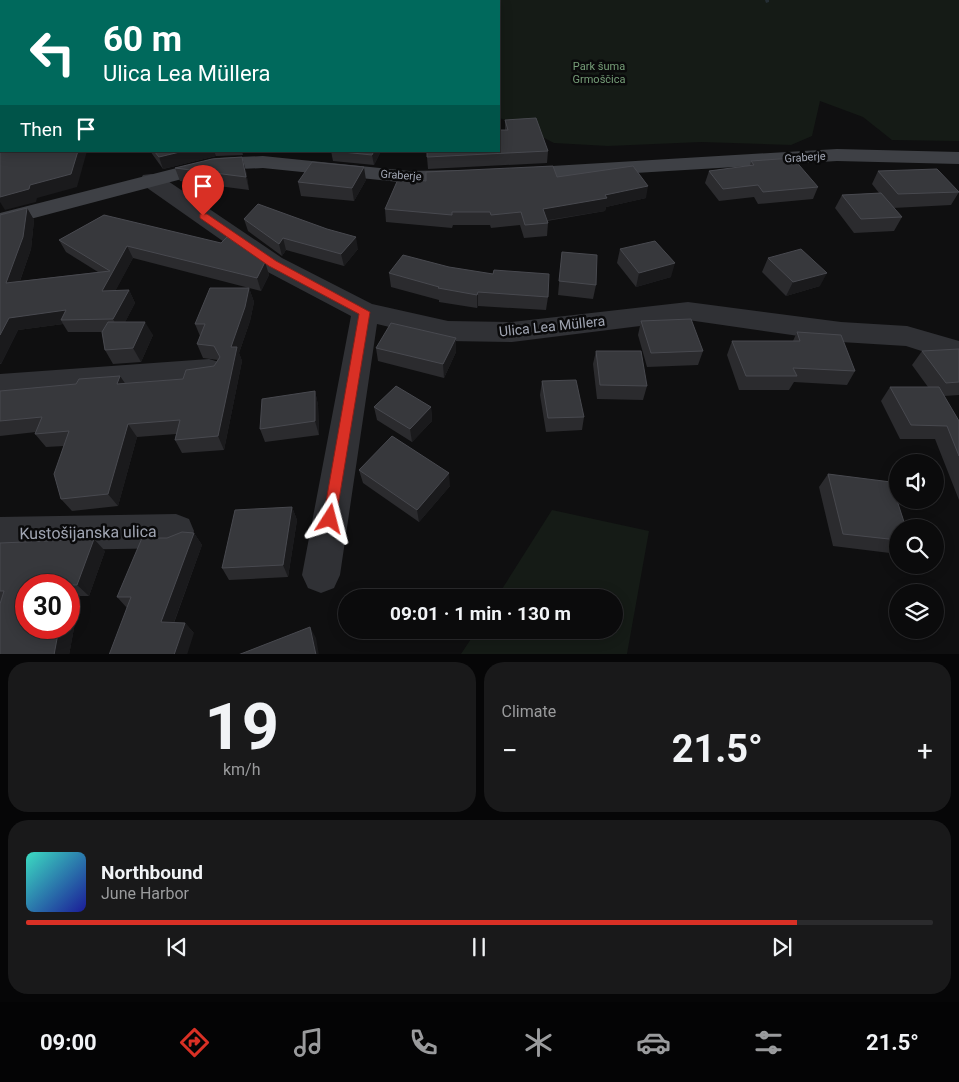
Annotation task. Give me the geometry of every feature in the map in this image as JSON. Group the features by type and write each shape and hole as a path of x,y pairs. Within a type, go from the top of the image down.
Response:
{"street":[{"name":"Graberje","path":"0,220 216,164 239,162 263,162 409,177 491,175 837,155 959,158"},
{"name":"Ulica Lea Müllera","path":"151,180 273,264 365,312 448,331 512,332 688,311 840,332 907,336 959,352"},
{"path":"321,576 365,312"},
{"path":"0,386 209,370"},
{"name":"Kustošijanska ulica","path":"0,534 176,531"}],"green space":[{"name":"Park šuma Grmoščica","path":"500,0 959,0 959,141 892,140 863,117 820,101 812,136 791,145 701,142 608,146 554,143 513,122 500,118"},
{"path":"552,510 649,531 627,654 461,654 471,639 623,639 623,589 502,589"}],"building":[{"path":"536,118 548,151 427,157 427,152 500,152 500,130 508,130 505,120"},
{"path":"0,152 78,152 71,174 30,185 29,189 0,197"},
{"path":"155,152 180,152 159,157"},
{"path":"343,152 374,152 372,155"},
{"path":"242,157 246,177 175,168 212,159"},
{"path":"793,158 818,187 763,192 758,185 723,189 709,171 754,165 751,161"},
{"path":"312,162 364,167 352,188 298,182"},
{"path":"553,166 557,177 633,166 648,186 605,195 607,198 543,209 548,223 525,225 521,212 491,215 490,212 452,212 452,215 385,209 399,177 426,181 426,172"},
{"path":"937,169 959,192 898,194 878,171"},
{"path":"881,193 902,217 861,219 842,195"},
{"path":"258,204 327,229 356,237 341,254 283,238 279,244 244,219"},
{"path":"27,208 23,237 6,283 110,271 59,240 104,215 221,243 227,237 265,262 257,278 127,246 102,291 129,290 113,319 61,320 66,310 9,318 0,335 0,215"},
{"path":"655,241 675,263 639,273 620,249"},
{"path":"801,249 827,273 793,282 768,258"},
{"path":"562,252 597,255 596,285 559,281"},
{"path":"403,255 449,267 493,274 494,270 549,274 548,297 478,292 477,295 438,288 389,273"},
{"path":"210,288 249,288 245,307 231,347 237,347 218,436 175,440 180,420 128,424 108,494 61,499 54,474 69,431 35,434 42,417 0,421 0,391 76,384 79,379 120,376 117,384 183,379 186,370 214,366 220,357 214,346 197,344 205,324 195,324"},
{"path":"691,319 703,351 651,353 641,321"},
{"path":"108,322 145,322 133,348 105,350 102,332"},
{"path":"391,323 456,338 443,364 376,348"},
{"path":"797,332 841,335 855,371 793,368 797,376 746,376 732,341 800,341"},
{"path":"959,349 959,382 946,383 922,351"},
{"path":"596,351 641,351 647,386 600,385"},
{"path":"576,380 584,417 548,418 542,381"},
{"path":"396,386 431,407 410,429 374,407"},
{"path":"890,387 939,387 959,421 959,456 947,426 911,425"},
{"path":"315,391 315,421 260,429 262,399"},
{"path":"392,436 449,473 417,510 359,470"},
{"path":"828,474 889,482 889,509 900,509 903,519 889,519 889,539 843,534"},
{"path":"292,507 283,565 222,568 235,510"},
{"path":"182,532 194,533 161,622 185,623 174,654 109,654 131,597 117,597 142,538 167,538"},
{"path":"94,539 80,577 80,574 15,574 15,639 57,639 54,654 0,654 0,604 4,591 0,591 0,543"},
{"path":"310,627 316,654 241,654"}],"route":[{"path":"203,216 273,264 365,312 330,519"}]}
